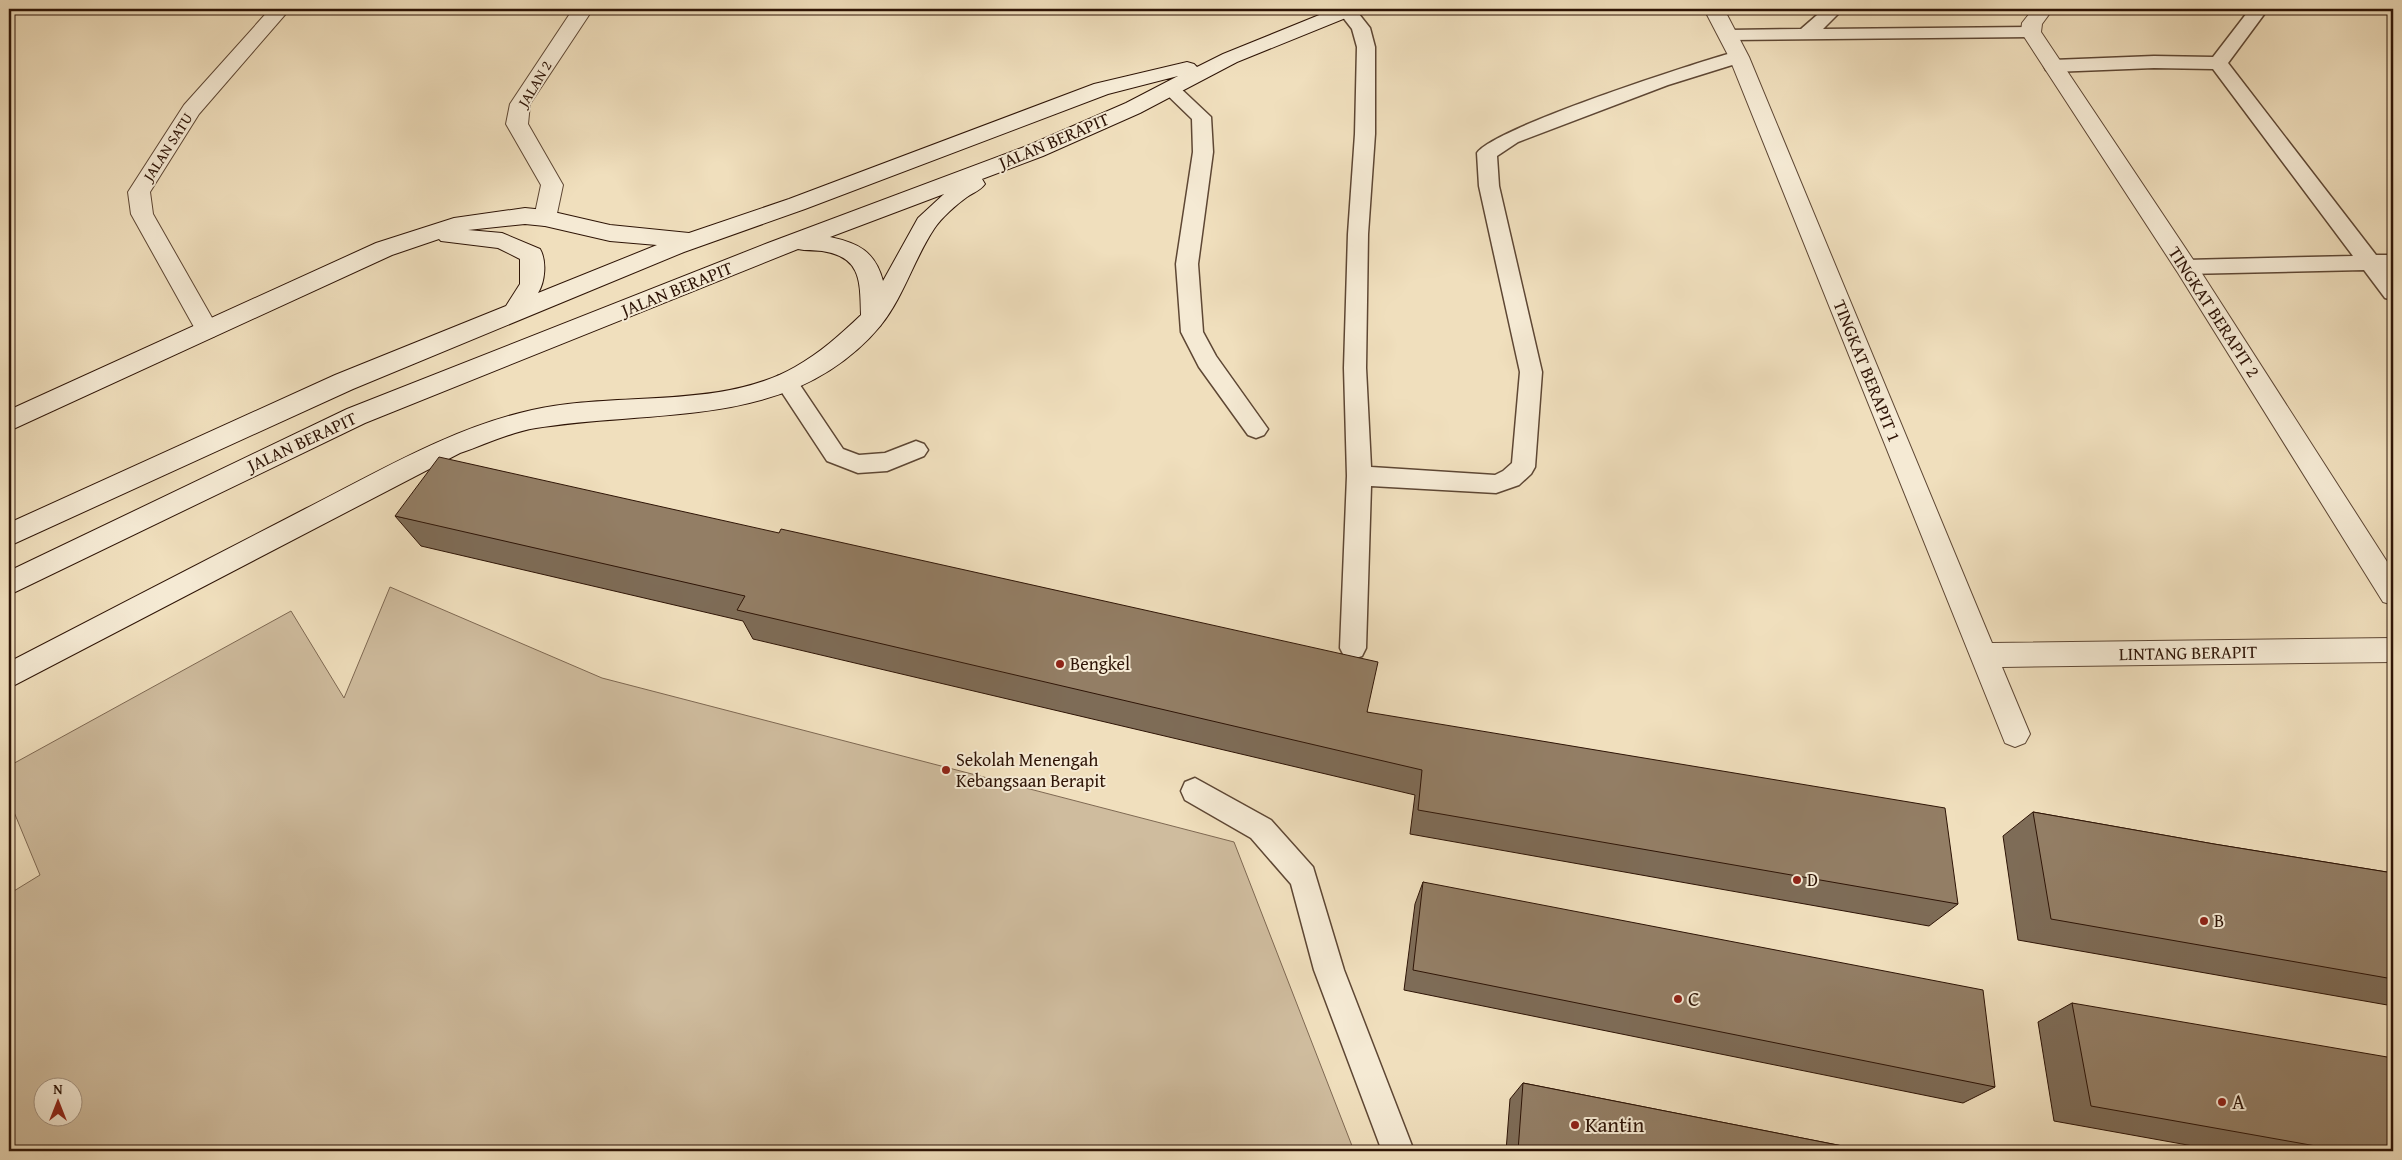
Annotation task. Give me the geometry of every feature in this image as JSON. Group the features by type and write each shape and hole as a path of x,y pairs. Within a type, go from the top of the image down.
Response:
{"main road":[{"name":"JALAN SATU","path":"207,330 142,214 139,192 192,110 280,9"},
{"name":"JALAN 2","path":"545,218 552,185 517,124 520,104 583,9"},
{"name":"TINGKAT BERAPIT 1","path":"1714,9 1734,46 2015,734"},
{"path":"2031,32 2032,23 2043,9"},
{"name":"JALAN BERAPIT","path":"9,584 356,416 795,242 1035,151 1133,108 1230,58 1349,10"},
{"name":"TINGKAT BERAPIT 2","path":"2031,32 2186,267 2393,594"},
{"path":"9,535 344,382 691,241 796,204 1101,89 1230,58"},
{"path":"9,676 450,446 533,419 610,410 704,403 758,393 802,375 838,352 873,318 899,275 926,223 959,192 1035,151"},
{"path":"9,421 384,249 462,223 525,216 545,218 610,233 691,241"},
{"path":"420,237 453,236 502,241 532,255 532,284 514,313"},
{"path":"795,242 822,243 848,249 868,267 872,282 873,318"},
{"name":"LINTANG BERAPIT","path":"1983,655 2393,650"}],"lane":[{"path":"1806,34 1834,9"},
{"path":"2218,63 2259,9"},
{"path":"1349,10 1361,28 1366,47 1365,134 1358,234 1355,368 1358,404 1359,476 1353,648"},
{"path":"1359,476 1496,484 1510,478 1523,467 1531,372 1489,186 1487,153 1511,138 1662,81 1734,46 1806,34 2031,32"},
{"path":"2054,66 2154,62 2218,63"},
{"path":"2218,63 2393,293"},
{"path":"1170,89 1201,117 1203,152 1187,264 1192,332 1207,361 1256,428"},
{"path":"2186,267 2393,262"},
{"path":"786,382 835,455 858,464 887,462 916,450"},
{"path":"1195,792 1261,829 1303,877 1329,970 1398,1151"}],"shaded area":[{"path":"390,587 602,678 1234,842 1354,1151 9,1151 9,894 40,875 9,800 9,766 291,611 344,698"}],"building":[{"path":"439,457 779,533 781,529 1378,662 1367,712 1945,808 1958,904 1418,810 1422,770 737,610 745,596 395,516"},
{"name":"B","path":"2033,812 2393,873 2393,979 2051,919"},
{"name":"C","path":"1423,882 1983,990 1995,1087 1413,970"},
{"name":"A","path":"2072,1003 2393,1058 2393,1151 2344,1151 2091,1106"},
{"path":"1523,1083 1868,1151 1518,1151"}],"place":[{"name":"Bengkel","path":"1060,664"},
{"name":"Sekolah Menengah Kebangsaan Berapit","path":"946,770"},
{"name":"D","path":"1797,880"},
{"name":"B","path":"2204,921"},
{"name":"C","path":"1678,999"},
{"name":"A","path":"2222,1102"},
{"name":"Kantin","path":"1575,1125"}]}
